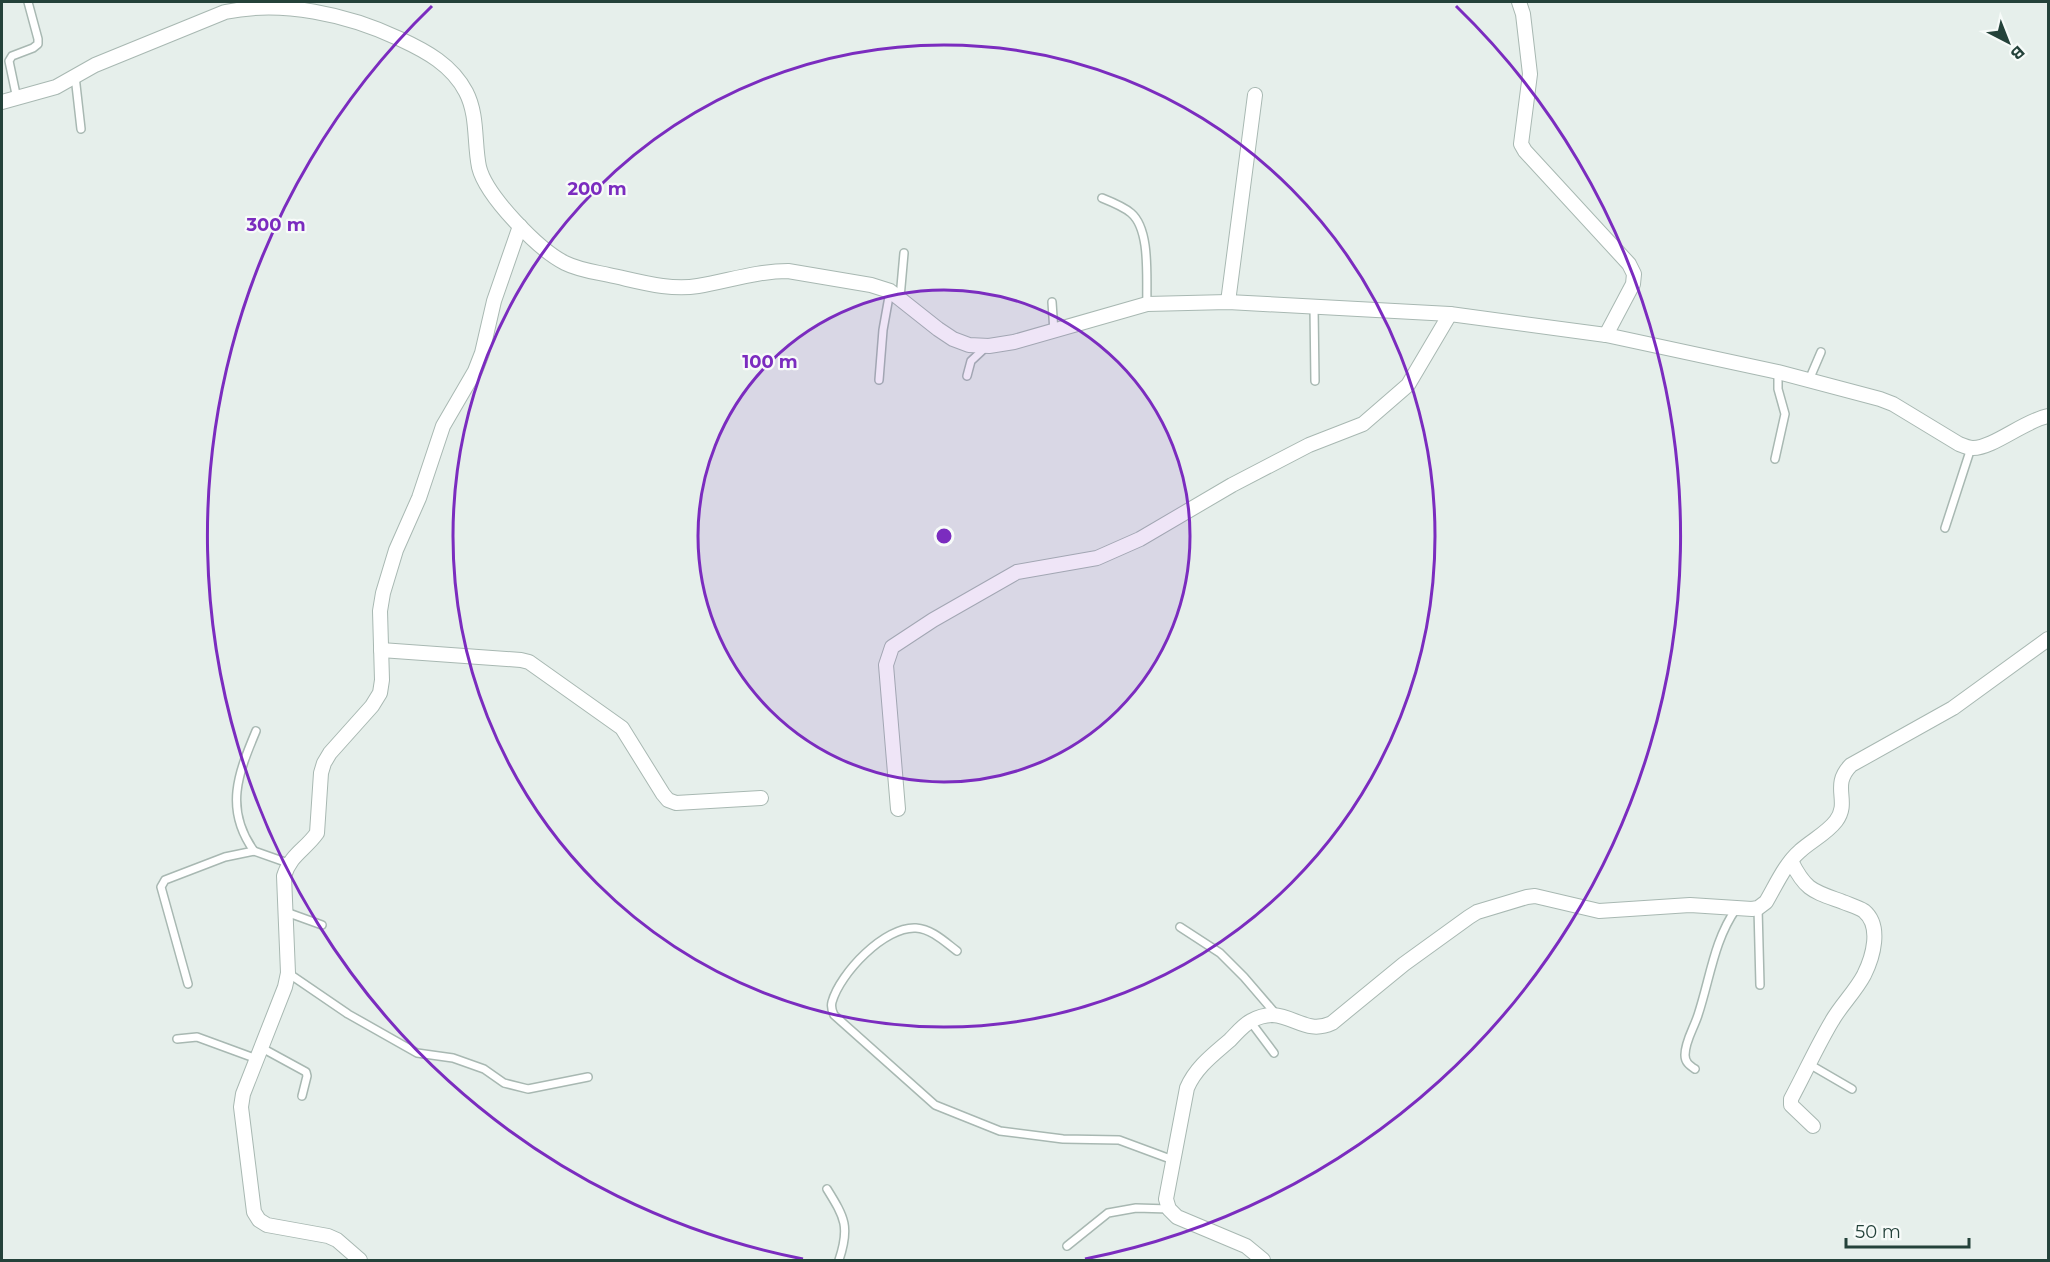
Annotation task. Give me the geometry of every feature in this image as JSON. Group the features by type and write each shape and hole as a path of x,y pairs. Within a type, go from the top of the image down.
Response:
{"street":[{"path":"1519,2 1523,14 1530,74 1521,144 1629,264 1634,274 1633,284 1606,335"},
{"path":"2,102 56,87 95,65 225,12 271,4 316,6 372,26 423,50 442,63 457,78 466,92 472,110 479,166 490,192 520,226 555,258 568,265 680,288 760,273 788,271 871,285 895,295 938,329 953,339 969,345 988,346 1014,342 1147,304 1228,302 1450,315 1606,335 1778,372 1893,404 1959,444 1971,448 1984,446 2036,419 2049,416"},
{"path":"1228,302 1255,95"},
{"path":"360,1260 328,1236 267,1225 259,1220 255,1212 241,1107 243,1094 285,987 288,973 285,876 288,863 317,833 321,773 324,763 372,706 380,693 382,680 380,611 396,550 419,498 443,426 476,371 494,301 520,226"},
{"path":"897,809 886,665 892,647 933,620 1017,572 1097,558 1140,539 1232,485 1309,445 1363,424 1408,385 1450,315"},
{"path":"1263,1260 1246,1246 1177,1216 1169,1209 1166,1198 1187,1088 1192,1077 1250,1022 1265,1015 1276,1015 1312,1027 1323,1027 1332,1023 1404,964 1469,917 1477,912 1527,897 1535,896 1599,911 1690,905 1736,909 1758,908 1766,902 1799,852 1837,820 1842,807 1840,781 1843,772 1851,765 1953,708 2049,639"},
{"path":"381,650 528,662 622,728 668,800 676,802 761,798"},
{"path":"1791,861 1807,887 1862,909 1870,917 1875,927 1874,940 1863,977 1834,1018 1791,1099 1791,1105 1813,1126"}],"lane":[{"path":"17,99 9,61 12,56 38,44 28,2"},
{"path":"75,76 81,129"},
{"path":"1102,198 1131,213 1144,234 1147,304"},
{"path":"879,380 883,330 895,295 904,253"},
{"path":"1052,302 1054,332"},
{"path":"1314,307 1316,381"},
{"path":"967,376 971,361 988,346"},
{"path":"1809,380 1821,352"},
{"path":"1775,459 1785,414 1778,389 1778,372"},
{"path":"1945,528 1971,448"},
{"path":"255,851 240,826 236,797 240,769 256,731"},
{"path":"189,984 161,887 165,880 225,857 255,851 288,863"},
{"path":"1758,908 1760,985"},
{"path":"1695,1069 1684,1058 1686,1046 1727,922 1736,909"},
{"path":"286,912 322,925"},
{"path":"1180,927 1220,953 1276,1015"},
{"path":"957,951 938,936 916,928 887,935 851,967 838,987 831,1004 834,1015 935,1105 1000,1131 1063,1139 1119,1140 1173,1160"},
{"path":"288,973 348,1014 417,1053 453,1058 484,1069 504,1083 528,1089 588,1077"},
{"path":"1250,1022 1274,1053"},
{"path":"177,1039 197,1037 260,1053 306,1072 302,1096"},
{"path":"1809,1064 1852,1089"},
{"path":"827,1189 843,1215 845,1232 839,1260"},
{"path":"1067,1246 1108,1213 1136,1208 1169,1209"}]}
